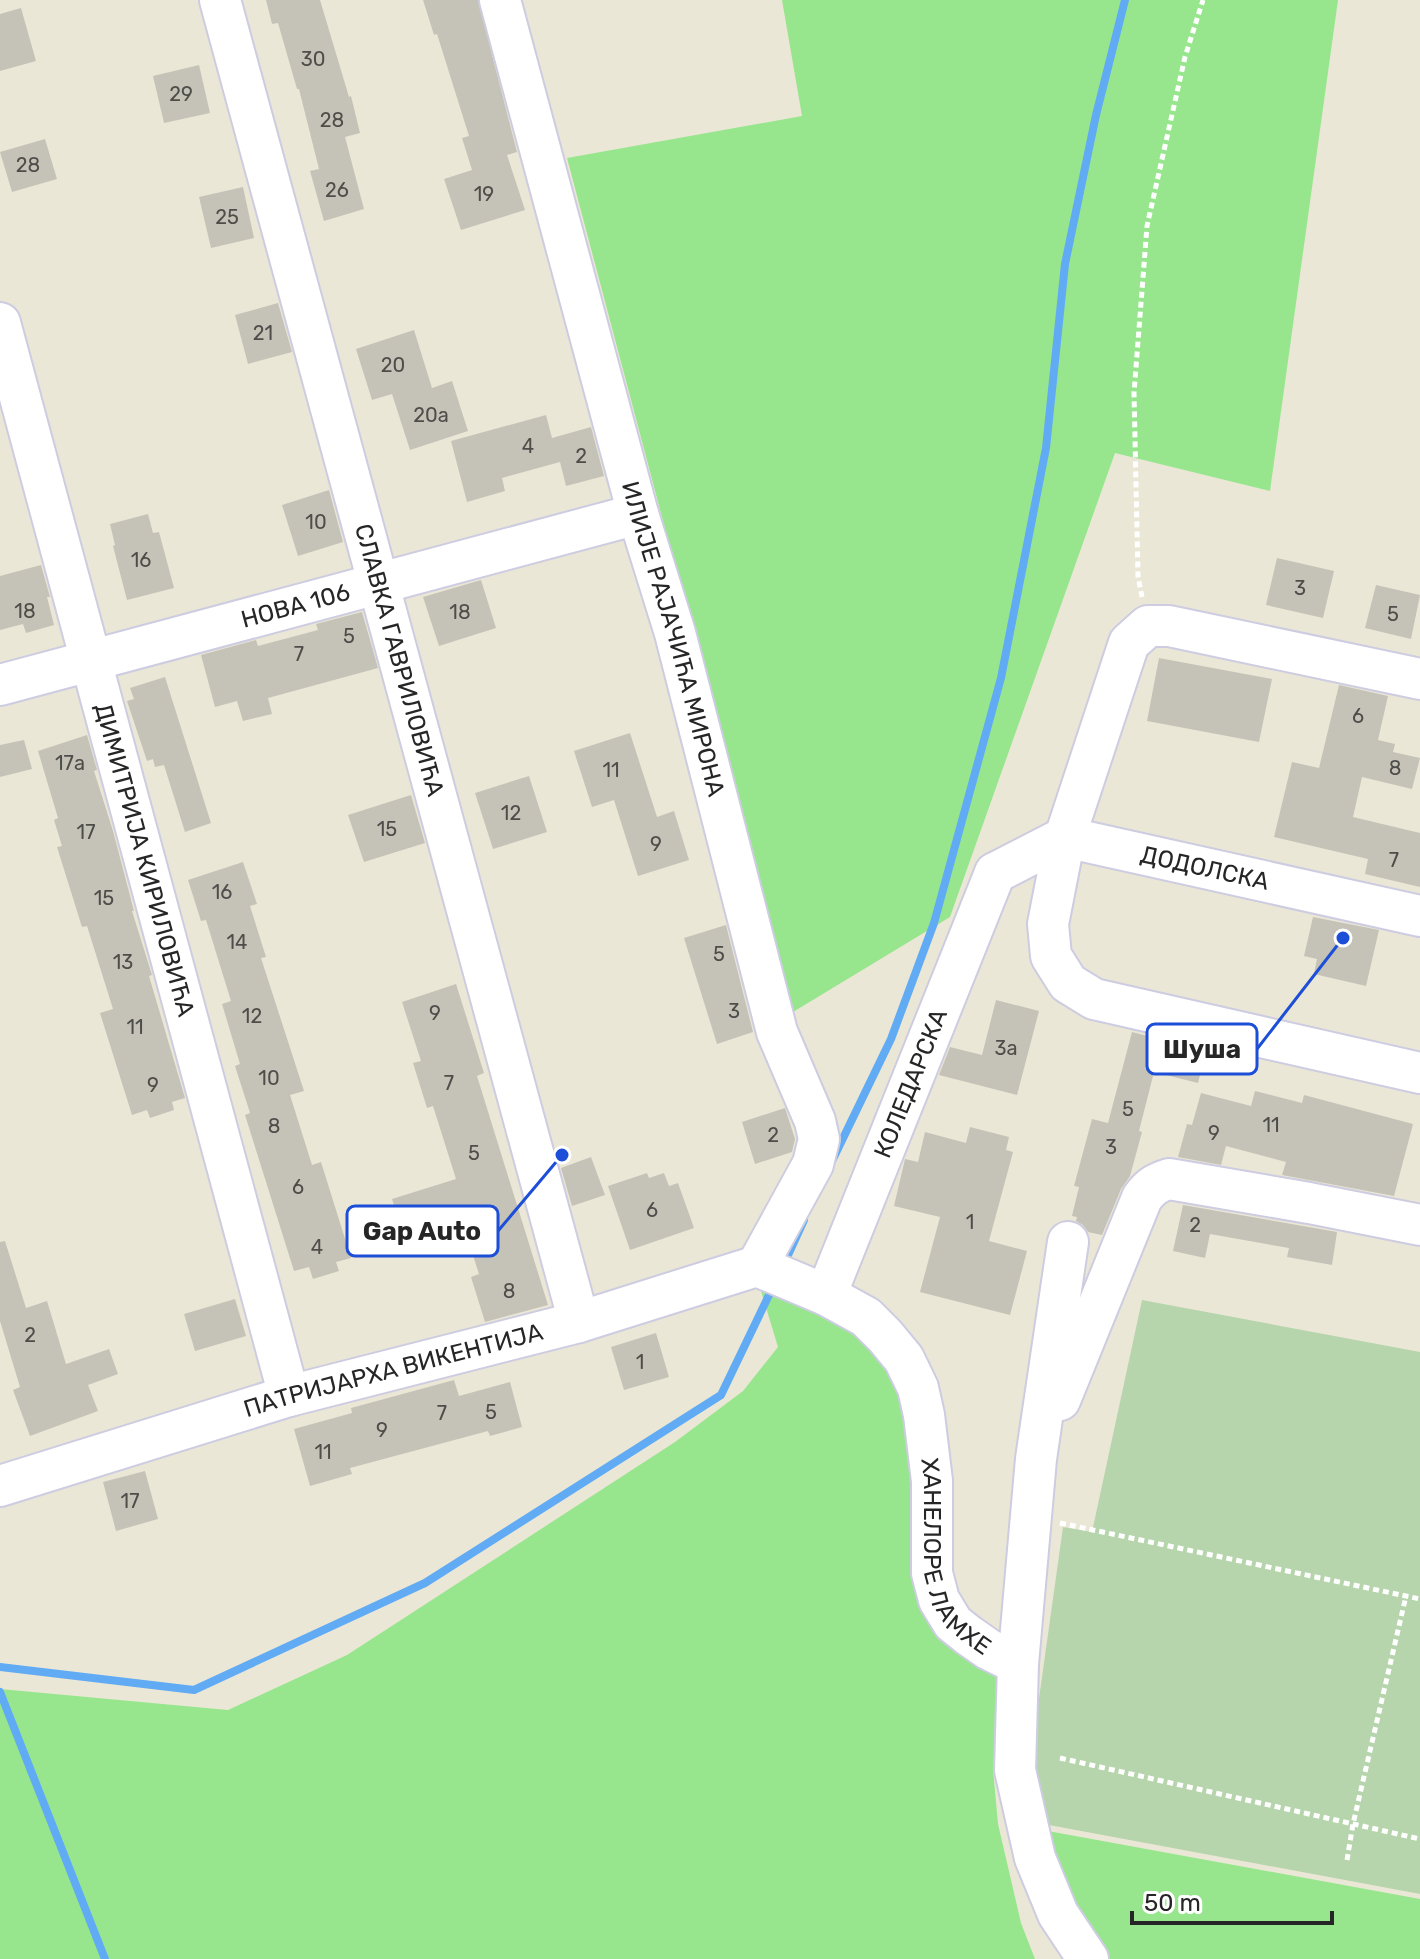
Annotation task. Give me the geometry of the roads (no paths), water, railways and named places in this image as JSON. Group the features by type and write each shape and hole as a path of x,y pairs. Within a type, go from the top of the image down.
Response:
{"street":[{"name":"СЛАВКА ГАВРИЛОВИЋА","path":"220,0 579,1322"},
{"name":"ИЛИЈЕ РАЈАЧИЋА МИРОНА","path":"500,0 638,514 675,633 777,1032 815,1121 819,1139 813,1164 772,1272"},
{"name":"ДИМИТРИЈА КИРИЛОВИЋА","path":"0,323 289,1396"},
{"name":"НОВА 106","path":"0,685 638,514"},
{"path":"1420,679 1169,626 1148,626 1129,643 1065,837 1048,924 1051,956 1068,983 1094,999 1420,1073"},
{"path":"995,873 1065,837"},
{"name":"ДОДОЛСКА","path":"1065,837 1420,916"},
{"path":"995,873 1022,872 1038,877 1055,891"},
{"name":"КОЛЕДАРСКА","path":"826,1295 995,873"},
{"path":"1036,1459 1142,1198 1157,1183 1169,1179 1420,1225"},
{"path":"1018,1664 1036,1459 1068,1242"},
{"name":"ХАНЕЛОРЕ ЛАМХЕ","path":"772,1272 826,1295 866,1317 904,1359 918,1388 932,1481 932,1573 939,1600 953,1623 988,1649 1018,1664 1015,1770 1035,1858 1058,1914 1088,1959"},
{"name":"ПАТРИЈАРХА ВИКЕНТИЈА","path":"0,1486 289,1396 772,1272"}],"waterway":[{"path":"832,1161 891,1039 934,923 1001,678 1046,448 1065,264 1096,115 1125,0"},
{"path":"788,1255 804,1220"},
{"path":"0,1667 194,1690 425,1583 721,1395 769,1295"},
{"path":"0,1692 105,1959"}],"place":[{"name":"Шуша","path":"1343,938"},
{"name":"Gap Auto","path":"562,1155"}]}
